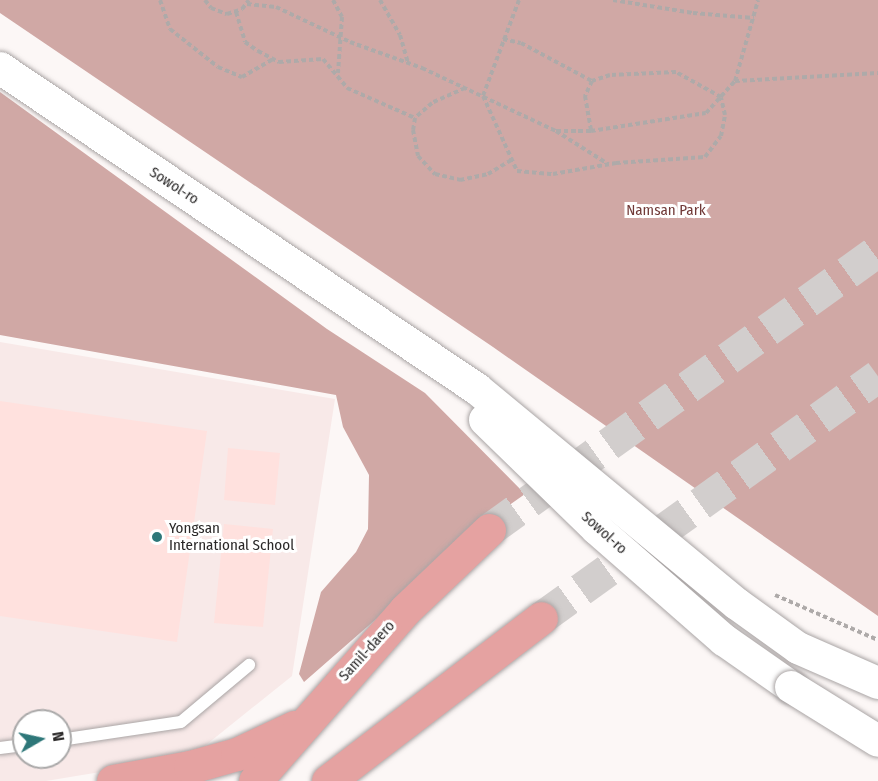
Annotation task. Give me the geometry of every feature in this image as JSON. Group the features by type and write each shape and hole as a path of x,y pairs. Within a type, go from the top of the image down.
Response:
{"main road":[{"name":"Sowol-ro","path":"0,68 477,389 736,604 798,648 878,683"},
{"name":"Sowol-ro","path":"348,301 485,419 597,529 715,632 791,687 878,741"},
{"name":"Samil-daero","path":"255,781 405,610 489,530"},
{"path":"328,781 357,756 541,618"},
{"path":"113,781 190,767 237,754 294,734"}],"lane":[{"path":"72,738 181,722 249,665"}],"path":[{"path":"160,0 170,29 218,68 242,77 273,59"},
{"path":"205,0 218,13 236,12 248,2 276,7 340,37 408,63 483,96 556,131 608,164"},
{"path":"333,0 342,17 338,74"},
{"path":"380,0 400,35 408,63"},
{"path":"503,39 521,43 592,81 642,70 676,72 721,97 725,116 721,136 705,157 608,164 554,174 517,171 483,96 503,39 519,0"},
{"path":"613,0 693,13 754,18"},
{"path":"556,131 591,131 706,113 735,81 759,0"},
{"path":"236,12 245,42 273,59 279,62 323,59 338,74 346,88 415,118"},
{"path":"735,81 878,73"},
{"path":"591,131 585,96 592,81"},
{"path":"415,118 432,103 465,88"},
{"path":"415,118 418,156 435,174 460,180 488,174 513,159"}],"shaded area":[{"name":"Yongsan International School","path":"0,342 335,399 292,676 191,757 46,781 0,781"},
{"path":"0,401 207,431 177,642 0,616"},
{"path":"228,448 280,453 275,505 224,500"},
{"path":"224,524 273,529 263,627 214,623"}],"green space":[{"name":"Namsan Park","path":"0,0 878,0 878,616 493,347 0,13"},
{"path":"0,92 327,329 425,393 525,494 494,516 304,682 299,674 321,592 356,552 368,529 369,475 343,427 336,395 0,335"}],"tunnel":[{"path":"489,530 878,250"},
{"path":"541,618 878,376"}],"place":[{"name":"Yongsan International School","path":"157,537"}]}
